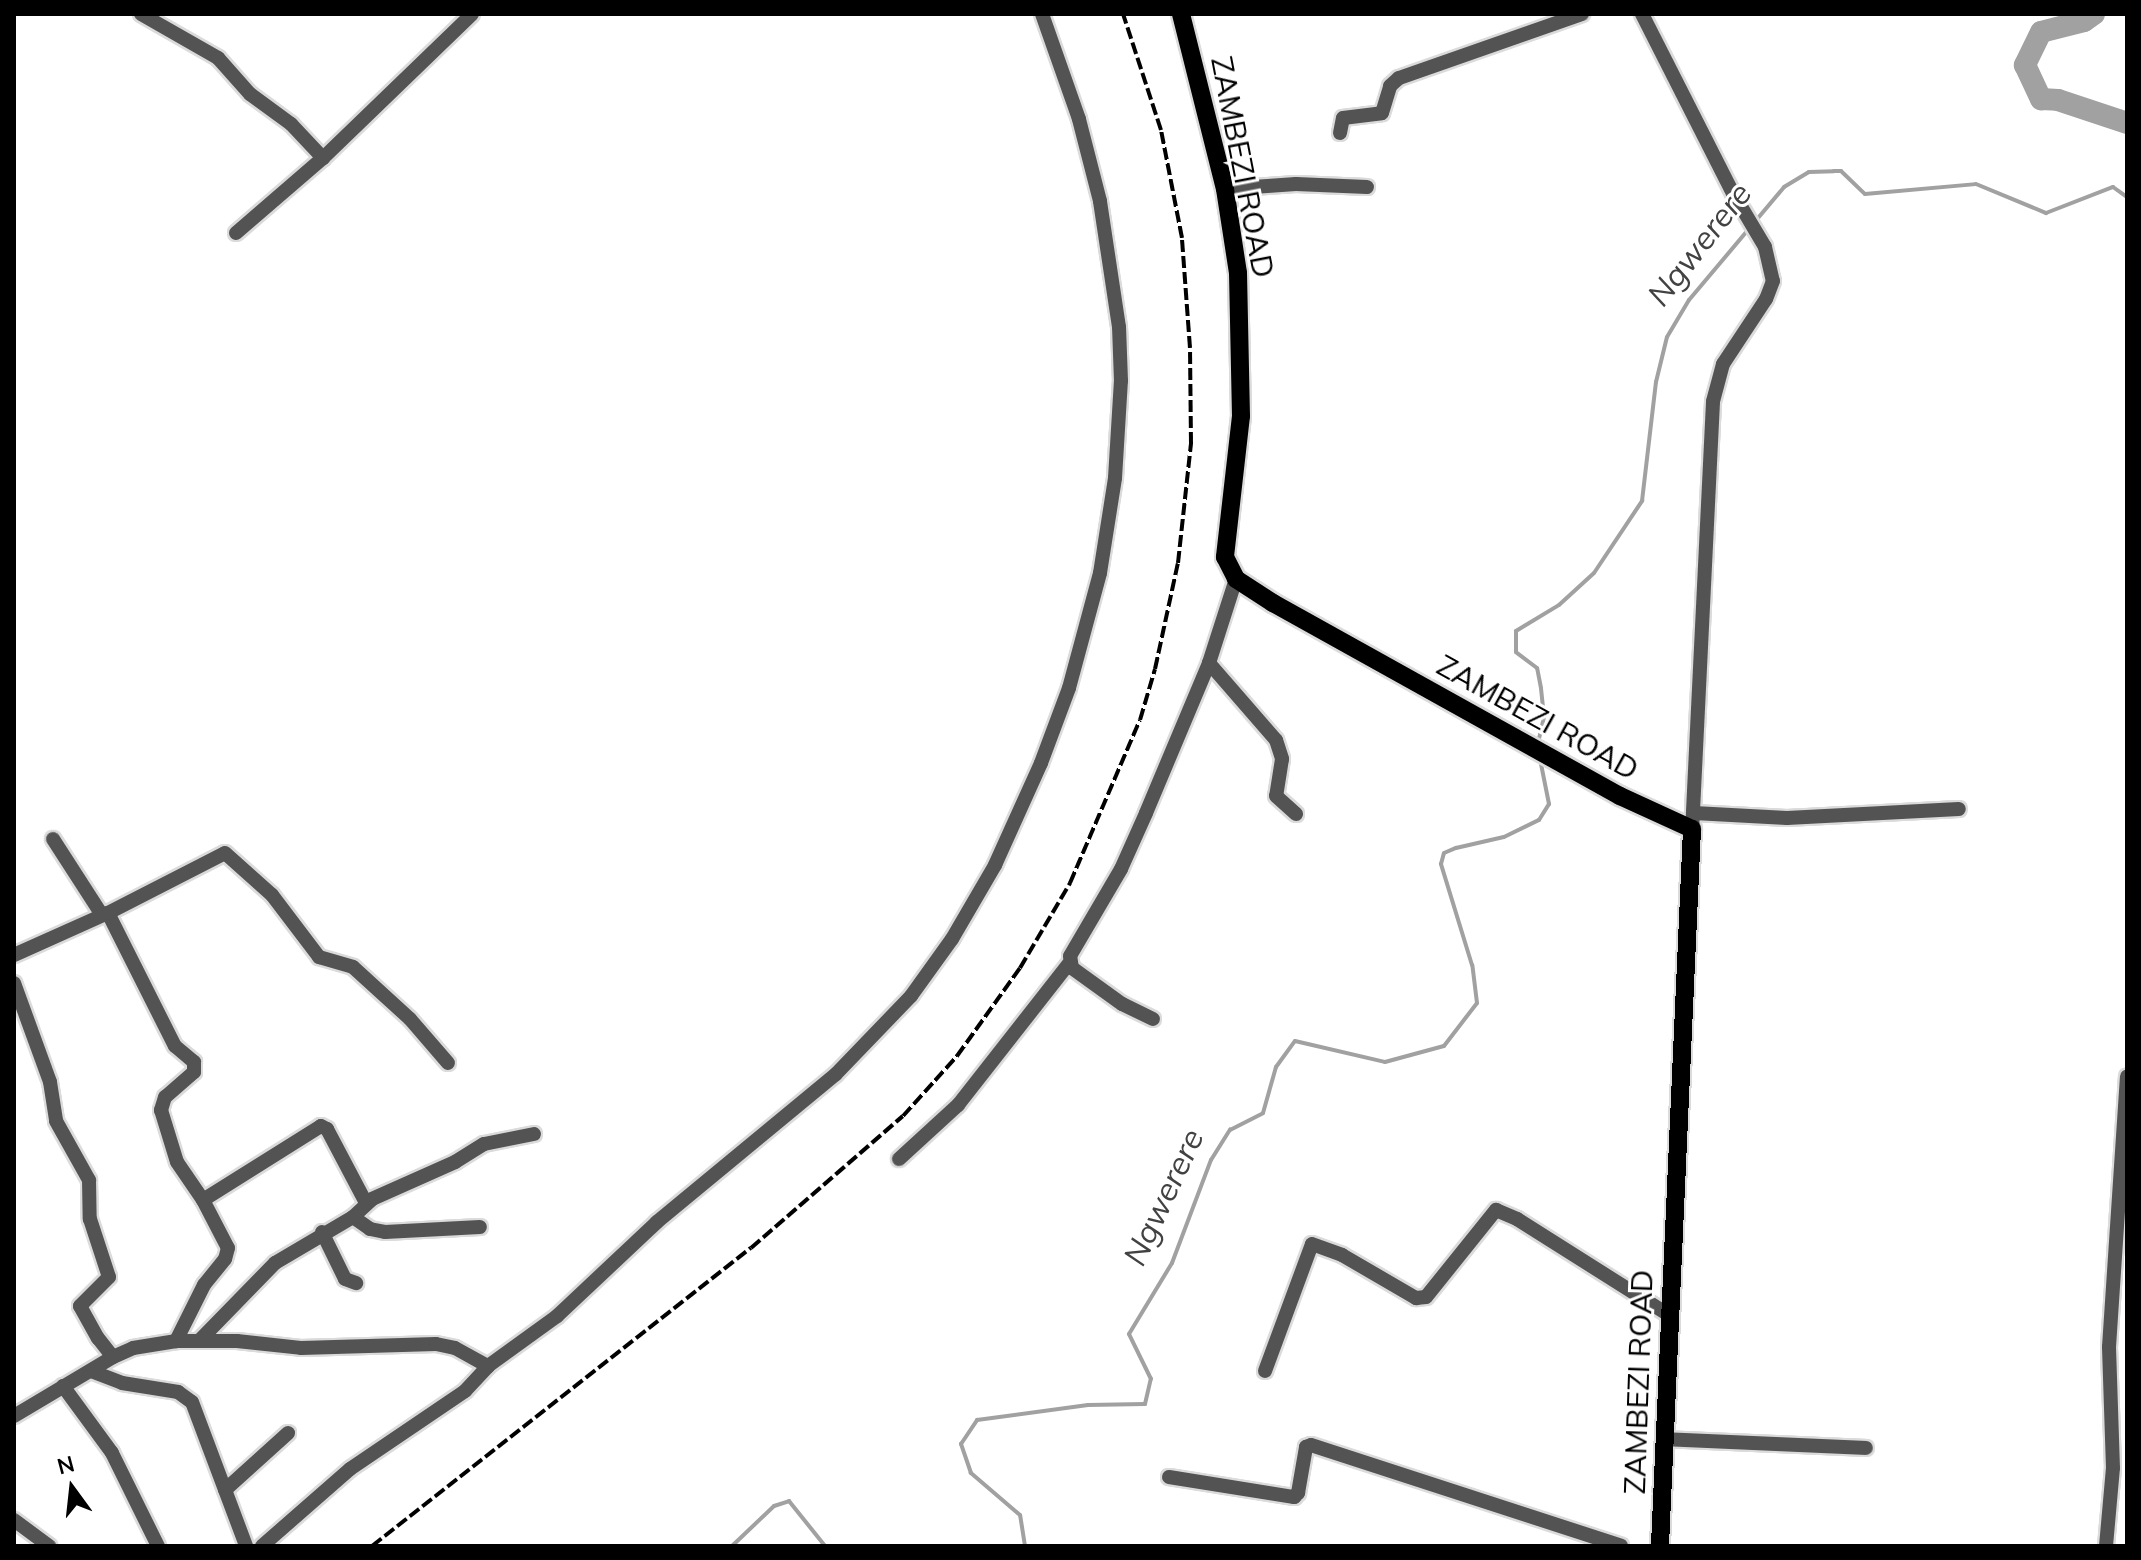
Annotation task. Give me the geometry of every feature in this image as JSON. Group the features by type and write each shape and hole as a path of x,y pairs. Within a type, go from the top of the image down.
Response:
{"main road":[{"name":"ZAMBEZI ROAD","path":"1181,14 1225,189 1242,327 1241,416 1225,557 1236,579 1273,603 1620,796 1693,821 1660,1546"}],"street":[{"path":"141,14 218,58 250,94 291,124 323,158"},
{"path":"236,233 323,158 472,14"},
{"path":"262,1546 350,1469 465,1391 488,1366 557,1316 657,1222 866,1046 911,996 952,939 1011,833 1069,688 1100,573 1115,478 1121,381 1116,296 1100,201 1079,119 1042,14"},
{"path":"1340,133 1343,118 1382,113 1390,86 1399,78 1582,14"},
{"path":"1642,14 1765,247 1772,269 1770,291 1723,364 1713,402 1693,821 1959,809"},
{"path":"1225,189 1296,184 1367,187"},
{"path":"899,1159 958,1105 1070,962 1121,869 1209,663 1236,579"},
{"path":"1209,663 1276,740 1282,759 1276,796 1296,814"},
{"path":"53,839 105,914 175,1046 194,1062 194,1072 160,1103 177,1162 203,1200 226,1242 228,1254 204,1285 176,1341"},
{"path":"14,955 105,914 225,853 272,895 319,957 353,967 363,975 410,1019 448,1063"},
{"path":"1070,962 1072,968 1122,1004 1153,1019"},
{"path":"14,983 50,1082 52,1112 89,1180 90,1219 109,1277 80,1306 113,1357"},
{"path":"2106,1546 2120,1468 2109,1347 2127,1077"},
{"path":"203,1200 321,1126 327,1129 366,1203"},
{"path":"201,1339 261,1275 322,1232 353,1217 366,1203 455,1162 484,1144 534,1134"},
{"path":"1265,1371 1312,1244 1342,1255 1416,1298 1426,1297 1496,1210 1517,1219 1669,1315"},
{"path":"353,1217 370,1229 385,1232 480,1227"},
{"path":"322,1232 345,1279 356,1283"},
{"path":"14,1416 113,1357 133,1348 176,1341 201,1339 301,1348 436,1344 455,1348 488,1366"},
{"path":"91,1371 122,1383 188,1397 246,1546"},
{"path":"63,1386 119,1465 158,1546"},
{"path":"225,1490 288,1433"},
{"path":"1663,1439 1866,1448"},
{"path":"1169,1477 1294,1497 1298,1493 1306,1447 1311,1445 1621,1546"},
{"path":"14,1520 49,1546"}],"waterway":[{"name":"Ngwerere","path":"2094,14 2084,21 2041,32 2025,65 2041,99 2058,100 2127,123"},
{"name":"Ngwerere","path":"1538,743 1544,717 1541,688 1537,668 1516,652 1516,631 1559,605 1594,573 1642,501 1656,382 1667,337 1689,300 1784,187 1809,172 1834,171 1841,171 1865,194 1976,184 2046,213 2113,187 2127,197"},
{"name":"Ngwerere","path":"1025,1546 1020,1515 971,1473 961,1444 977,1420 1088,1405 1145,1404 1151,1379 1129,1334 1172,1263 1211,1160 1230,1130 1263,1113 1276,1067 1295,1041 1385,1062 1444,1046 1477,1003 1472,965 1441,864 1444,853 1504,837 1539,820 1549,804 1540,759"},
{"name":"Ngwerere","path":"732,1546 774,1506 789,1501 825,1546"}],"railway":[{"path":"372,1546 751,1248 903,1116 957,1056 1020,968 1070,883 1140,720 1155,669 1178,563 1191,444 1190,348 1182,238 1161,130 1123,14"}]}
